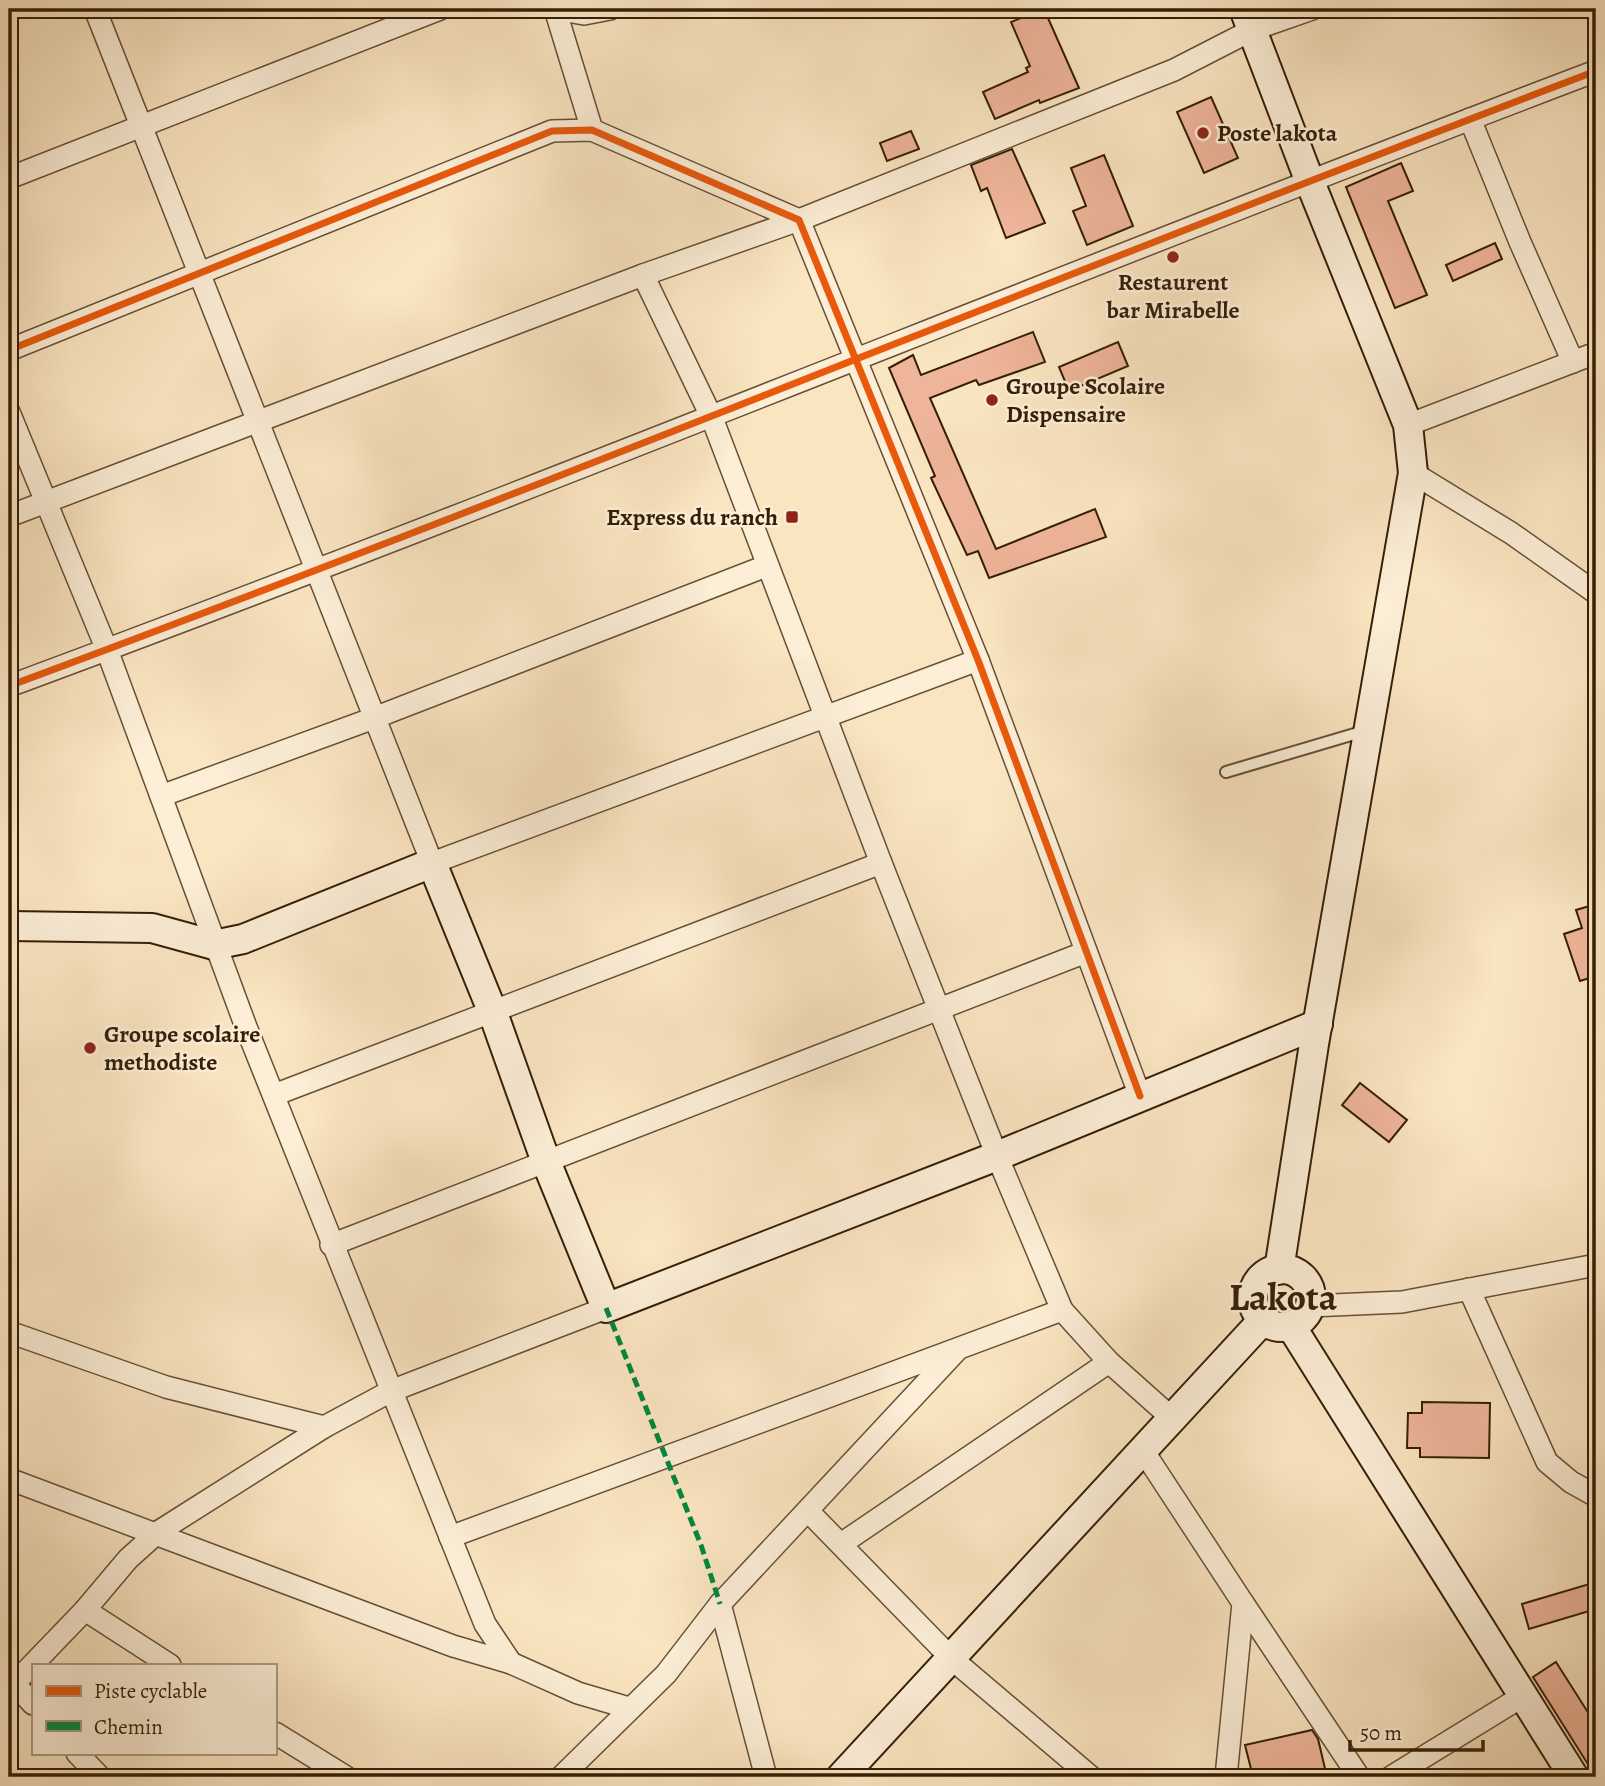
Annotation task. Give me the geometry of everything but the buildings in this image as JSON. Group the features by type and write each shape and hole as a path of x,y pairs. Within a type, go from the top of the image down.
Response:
{"main road":[{"path":"1248,20 1408,425 1413,473 1318,1024 1279,1270"},
{"path":"9,926 152,928 214,946 243,939 432,863 493,1013 545,1159 606,1308 997,1156 1318,1024"},
{"path":"1279,1270 1302,1278 1310,1290 1300,1316 1281,1327 1263,1320 1254,1306 1255,1290 1264,1276 1279,1270"},
{"path":"1300,1316 1523,1696 1574,1777"},
{"path":"841,1777 1174,1420 1263,1320"}],"street":[{"path":"95,9 432,863 978,660"},
{"path":"9,178 440,9"},
{"path":"592,130 555,9 594,14 610,9"},
{"path":"9,516 643,275 799,220 1174,70 1248,20 1312,9"},
{"path":"9,686 712,418 1310,181 1596,71"},
{"path":"1470,119 1573,362"},
{"path":"9,350 552,131 592,130 799,220 978,660 1140,1096"},
{"path":"643,275 712,418 881,863 997,1156 1062,1310 1109,1362 1174,1420"},
{"path":"1408,425 1596,353"},
{"path":"9,412 107,650 214,946 331,1245 485,1624 511,1662"},
{"path":"1413,473 1511,533 1596,593"},
{"path":"161,796 374,718 766,566"},
{"path":"274,1095 881,863"},
{"path":"331,1245 545,1159 1086,952"},
{"path":"1300,1316 1402,1302 1596,1265"},
{"path":"1469,1290 1547,1462 1571,1482 1596,1496"},
{"path":"32,1703 11,1684 85,1610 128,1559 158,1532 324,1427 391,1391 606,1308"},
{"path":"450,1538 1062,1310"},
{"path":"9,1332 166,1387 324,1427"},
{"path":"561,1777 666,1674 720,1604 809,1512 960,1347"},
{"path":"841,1544 1109,1362"},
{"path":"1144,1452 1359,1777"},
{"path":"9,1479 158,1532 439,1641 511,1662 578,1693 629,1708"},
{"path":"809,1512 952,1659 1085,1776"},
{"path":"1226,1777 1243,1602"},
{"path":"720,1604 766,1777"},
{"path":"85,1610 168,1664"},
{"path":"1391,1777 1523,1696"},
{"path":"276,1734 346,1777"},
{"path":"79,1754 100,1777"}],"lane":[{"path":"1226,772 1370,729"}],"marked path":[{"path":"606,1308 701,1545 720,1604"}],"cycle path":[{"path":"9,686 407,535 1596,71"},
{"path":"9,350 552,131 592,130 799,220 978,660 1140,1096"}],"place":[{"name":"Poste lakota","path":"1203,133"},
{"name":"Restaurent bar Mirabelle","path":"1173,257"},
{"name":"Groupe Scolaire Dispensaire","path":"992,400"},
{"name":"Express du ranch","path":"792,517"},
{"name":"Groupe scolaire methodiste","path":"90,1048"}],"district":[{"name":"Lakota","path":"1283,1297"}]}
